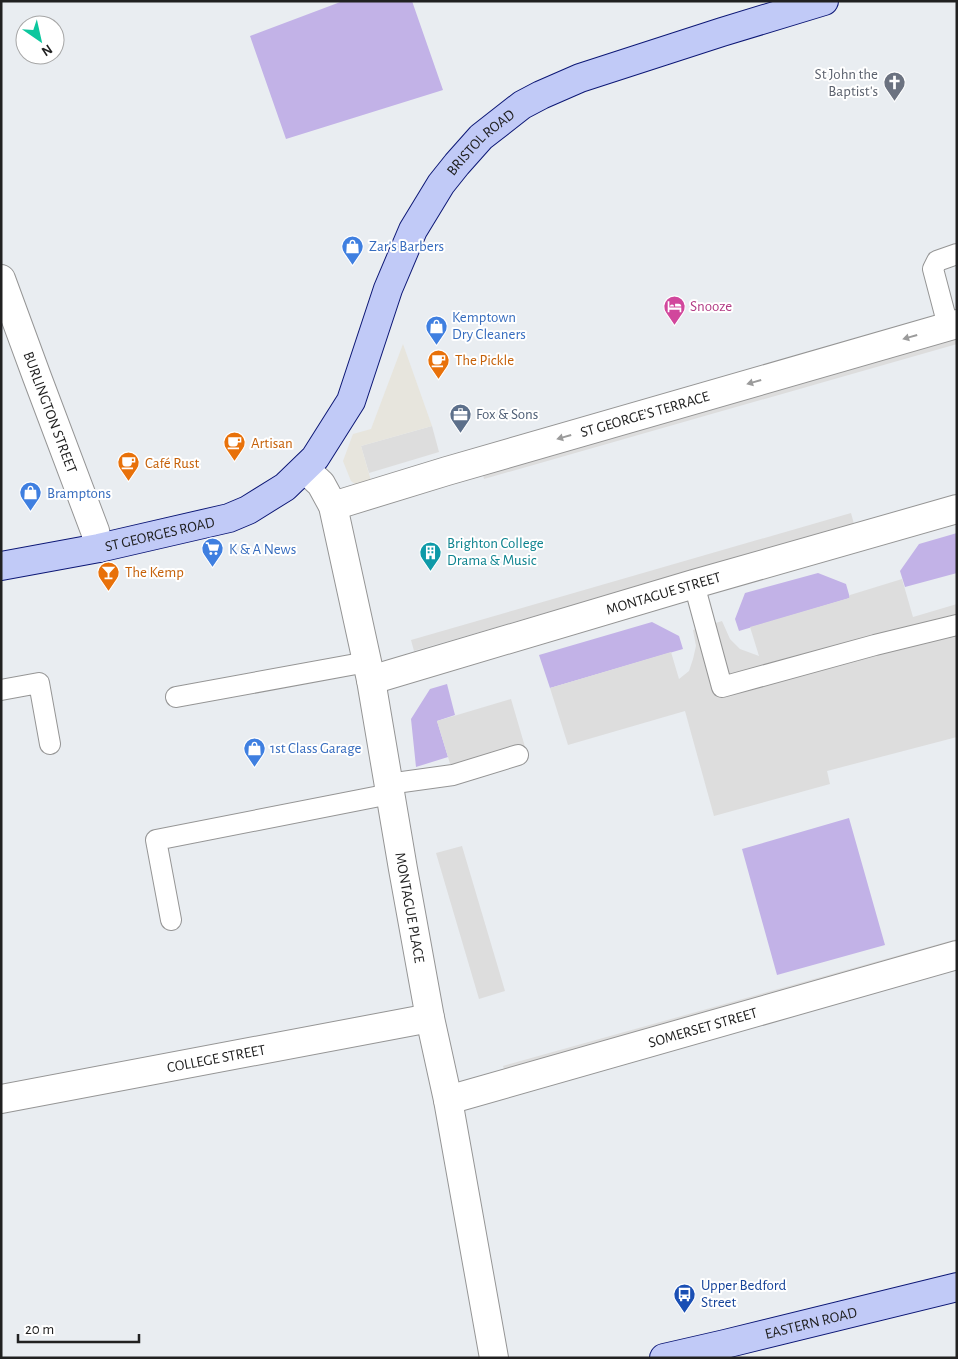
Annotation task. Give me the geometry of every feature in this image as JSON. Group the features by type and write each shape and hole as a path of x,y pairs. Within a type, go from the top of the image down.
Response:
{"main road":[{"name":"BRISTOL ROAD","path":"305,468 315,458 351,401 388,289 413,230 441,184 482,137 522,106 541,95 580,78 824,1"},
{"name":"ST GEORGES ROAD","path":"1,566 99,548 229,518 248,510 285,487 305,468"},
{"name":"EASTERN ROAD","path":"664,1358 957,1287"}],"street":[{"name":"BURLINGTON STREET","path":"1,278 36,377 95,531 99,548"},
{"name":"ST GEORGE'S TERRACE","path":"333,506 447,471 952,325"},
{"name":"MONTAGUE PLACE","path":"305,468 321,484 333,506 369,671 430,1018 448,1100 494,1358"},
{"name":"MONTAGUE STREET","path":"369,671 694,584 957,509"},
{"name":"SOMERSET STREET","path":"448,1100 957,955"},
{"name":"COLLEGE STREET","path":"1,1099 430,1018"}],"lane":[{"path":"952,325 933,269 937,260 957,254"},
{"path":"694,584 722,686 957,625"},
{"path":"176,697 369,671"},
{"path":"1,690 38,683 50,744"},
{"path":"171,920 156,840 453,775 518,755"}],"shaded area":[{"path":"343,1 412,1 443,90 286,139 250,36"},
{"path":"957,331 957,344 484,479 481,468"},
{"path":"403,344 432,426 361,446 372,484 359,487 351,481 343,461 353,434 371,429"},
{"path":"432,426 439,452 369,473 361,446"},
{"path":"851,513 854,524 414,651 411,640"},
{"path":"957,533 957,573 905,587 900,571 919,544"},
{"path":"818,573 846,584 850,598 739,631 735,619 745,593"},
{"path":"902,579 913,617 957,604 957,737 827,771 830,784 714,816 685,711 568,745 550,688 671,652 679,679 689,671 693,659 696,646 693,630 722,621 730,639 740,649 759,656 750,627 849,598 850,595"},
{"path":"652,622 679,636 683,649 550,688 539,655"},
{"path":"447,684 455,715 437,721 448,757 416,767 411,719 430,689"},
{"path":"511,699 528,757 455,780 437,721"},
{"path":"849,818 885,945 777,975 742,849"},
{"path":"462,846 505,991 479,999 436,853"},
{"path":"957,939 957,950 506,1076 503,1066"}],"place":[{"name":"St John the Baptist's","path":"894,102"},
{"name":"Zar's Barbers","path":"353,265"},
{"name":"Snooze","path":"674,325"},
{"name":"Kemptown Dry Cleaners","path":"436,345"},
{"name":"The Pickle","path":"439,379"},
{"name":"Fox & Sons","path":"460,433"},
{"name":"Artisan","path":"235,462"},
{"name":"Café Rust","path":"129,482"},
{"name":"Bramptons","path":"31,512"},
{"name":"K & A News","path":"213,568"},
{"name":"Brighton College Drama & Music","path":"431,571"},
{"name":"The Kemp","path":"109,591"},
{"name":"1st Class Garage","path":"254,767"},
{"name":"Upper Bedford Street","path":"685,1313"}]}
